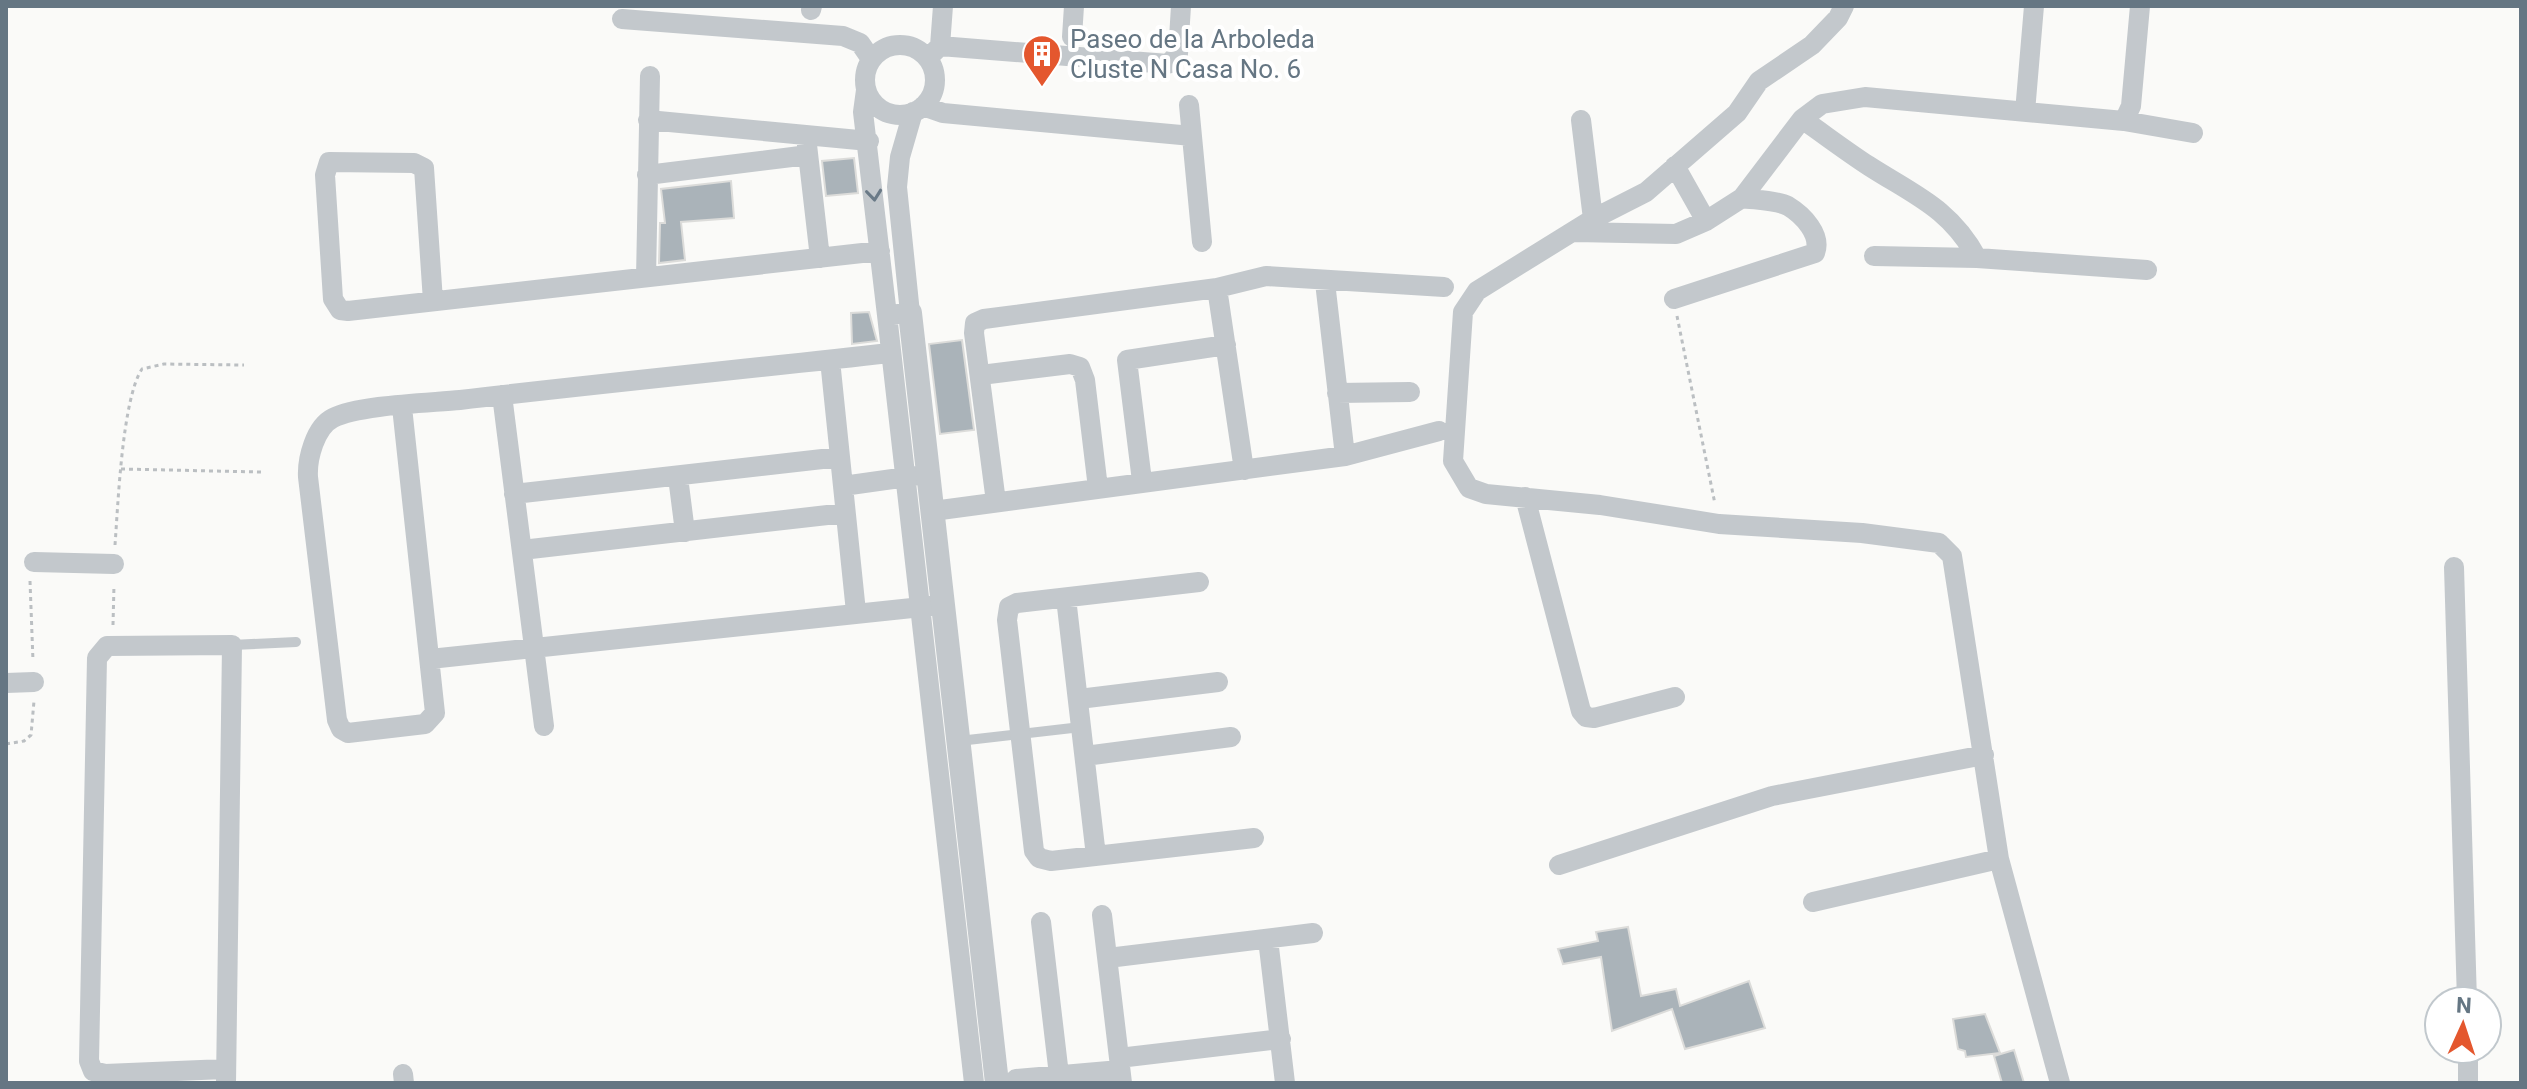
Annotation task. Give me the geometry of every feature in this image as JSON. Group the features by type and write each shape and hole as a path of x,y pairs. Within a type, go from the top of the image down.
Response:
{"street":[{"path":"866,90 879,109 902,115 918,109 930,98 935,78 934,52 943,6"},
{"path":"1072,37 1074,6"},
{"path":"1181,6 1178,54 1168,64 934,52 899,44 888,46 871,59 864,80 863,112 869,141 880,251 899,314 929,471 959,741 1006,1081 1120,1070 1281,1039"},
{"path":"1844,6 1838,18 1812,45 1759,81 1737,113 1646,192 1593,219 1477,291 1463,312 1453,461 1469,488 1719,524 1862,533 1939,543 1947,548 1952,556 1999,859 2060,1083"},
{"path":"2025,112 2034,6"},
{"path":"2124,121 2131,106 2140,6"},
{"path":"622,19 659,13 710,15 843,36 860,43 871,59"},
{"path":"646,278 650,76"},
{"path":"1575,232 1676,234 1706,221 1742,198 1802,119 1822,104 1865,97 2124,121 2193,133"},
{"path":"1189,105 1202,242"},
{"path":"918,109 1192,136"},
{"path":"918,109 900,157 897,187 899,314 890,353 974,1083"},
{"path":"1802,119 1869,166 1938,207 1963,231 1977,258"},
{"path":"648,120 807,146"},
{"path":"1581,120 1593,219"},
{"path":"647,175 807,146 869,141"},
{"path":"807,146 820,258"},
{"path":"433,301 424,168 414,163 329,162 325,175 333,299 337,309 433,301 880,251"},
{"path":"1675,166 1706,221"},
{"path":"1674,299 1815,253 1818,239 1815,233 1787,206 1742,198"},
{"path":"1874,256 1977,258 2147,270"},
{"path":"996,502 975,323 984,319 1217,288 1266,276 1444,287"},
{"path":"1325,282 1345,456"},
{"path":"1217,288 1244,470"},
{"path":"1142,481 1127,360 1226,345"},
{"path":"402,407 436,708 430,722 353,732 341,729 308,466 320,431 333,418 402,407 502,395 890,353"},
{"path":"830,360 856,612"},
{"path":"981,375 1070,364 1080,367 1085,380 1098,488"},
{"path":"1337,393 1410,392"},
{"path":"502,395 544,726"},
{"path":"933,511 1345,456 1439,431"},
{"path":"514,494 840,457"},
{"path":"843,486 905,479 929,471"},
{"path":"678,477 685,532"},
{"path":"1525,497 1581,711 1586,717 1594,718 1675,697"},
{"path":"522,550 845,513"},
{"path":"34,562 114,564"},
{"path":"2454,567 2467,985"},
{"path":"1199,582 1017,603 1007,610 1019,734 1036,855 1051,861 1254,838"},
{"path":"1066,598 1096,856"},
{"path":"430,659 856,612 943,606"},
{"path":"113,645 232,645 226,1076 105,1074 93,1071 89,1061 97,658 102,649 113,645"},
{"path":"6,683 34,682"},
{"path":"1079,699 1218,682"},
{"path":"1085,756 1231,737"},
{"path":"1559,865 1761,799 1984,755"},
{"path":"1813,902 1999,859"},
{"path":"1102,915 1120,1070"},
{"path":"1041,922 1059,1075"},
{"path":"1108,958 1313,933"},
{"path":"1268,939 1285,1083"}],"lane":[{"path":"232,645 296,642"},
{"path":"959,741 1081,727"}],"path":[{"path":"1674,299 1719,524"},
{"path":"113,645 114,564 121,469 134,389 142,369 164,364 244,365"},
{"path":"121,469 261,472"}],"building":[{"path":"854,158 858,193 826,196 822,161"},
{"path":"731,181 734,218 681,222 685,260 659,263 660,223 665,223 661,189"},
{"path":"869,312 877,341 852,344 851,313"},
{"path":"962,340 974,430 940,434 929,344"},
{"path":"1628,927 1641,996 1676,989 1680,1006 1749,981 1765,1028 1685,1049 1672,1009 1612,1031 1601,957 1563,964 1558,949 1598,941 1596,932"},
{"path":"1985,1014 2000,1053 1966,1057 1965,1051 1958,1049 1953,1019"},
{"path":"2014,1050 2024,1083 2002,1083 1994,1056"}],"place":[{"name":"Paseo de la Arboleda Cluste N Casa No. 6","path":"1042,88"}]}
